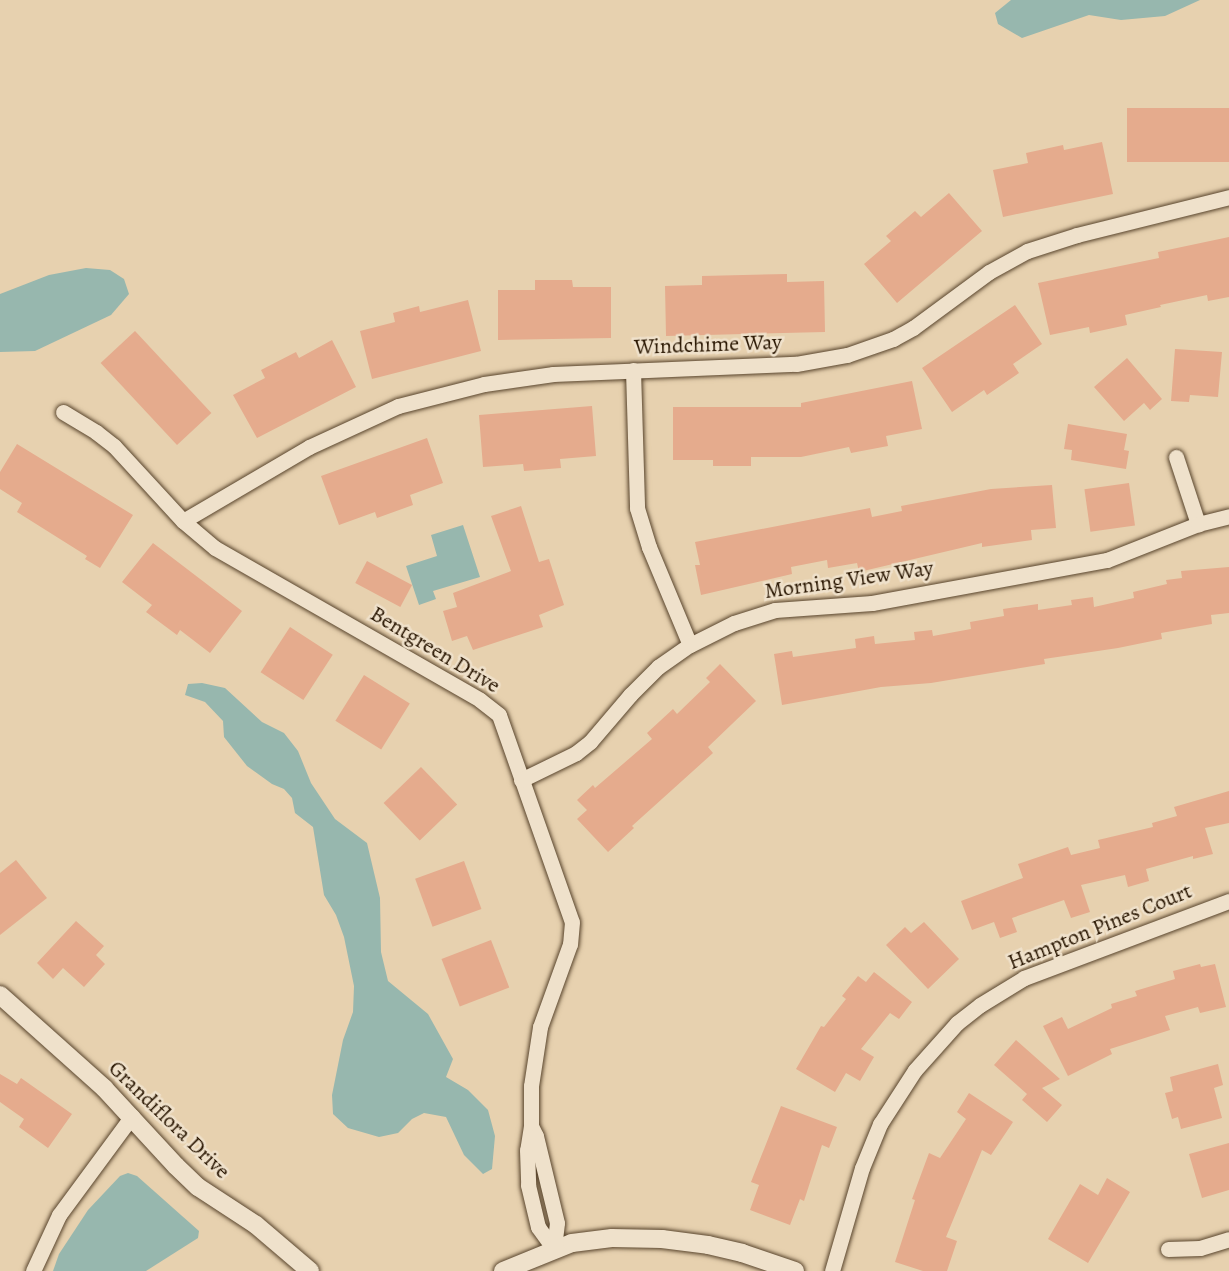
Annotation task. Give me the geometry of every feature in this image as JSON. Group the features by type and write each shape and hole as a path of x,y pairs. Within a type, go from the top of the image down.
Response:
{"street":[{"name":"Windchime Way","path":"183,521 327,437 398,406 454,390 514,379 586,371 796,364 847,356 893,339 913,328 989,272 1027,251 1077,235 1229,196"},
{"path":"633,370 638,508 649,547 690,645"},
{"name":"Bentgreen Drive","path":"63,412 114,446 183,521 215,548 491,706 503,723 520,780 569,910 573,934 540,1027 531,1086 531,1126 536,1136 557,1223 554,1249"},
{"path":"1176,457 1198,524"},
{"name":"Morning View Way","path":"520,780 576,753 590,742 642,681 690,645 734,623 775,610 819,605 872,603 1088,564 1132,552 1198,524 1229,516"},
{"name":"Hampton Pines Court","path":"832,1271 862,1168 880,1124 908,1079 949,1031 980,1005 1024,978 1229,902"},
{"name":"Grandiflora Drive","path":"0,995 132,1116 176,1166 198,1186 256,1225 310,1271"},
{"path":"33,1271 59,1215 132,1116"},
{"path":"503,1271 554,1249 596,1238 671,1240 742,1253 795,1271"},
{"path":"1168,1249 1200,1248 1229,1239"}],"water":[{"path":"1011,0 1200,0 1165,16 1121,20 1089,15 1022,38 998,24 995,13"},
{"path":"86,268 110,270 124,279 129,294 111,315 35,351 0,352 0,294 49,275"},
{"path":"463,525 480,577 433,591 436,599 419,605 406,566 437,556 431,535"},
{"path":"202,683 225,688 262,722 284,733 298,751 311,783 335,819 367,843 380,898 381,952 388,981 428,1014 453,1059 446,1077 468,1090 488,1110 495,1136 492,1169 483,1174 464,1155 446,1117 424,1113 412,1119 398,1133 379,1137 348,1128 333,1114 332,1095 343,1040 353,1012 354,986 344,937 336,915 324,895 313,827 295,813 292,798 284,789 272,784 247,766 224,737 223,721 205,702 185,695 188,684"},
{"path":"128,1173 137,1176 199,1231 198,1238 146,1271 53,1271 59,1254 88,1210 120,1176"}],"building":[{"path":"1127,108 1229,108 1229,162 1127,162"},
{"path":"1102,142 1113,194 1003,217 993,170 1028,163 1026,153 1063,145 1064,150"},
{"path":"949,193 982,231 897,303 864,264 891,241 886,236 915,211 921,217"},
{"path":"1229,237 1229,297 1208,301 1207,295 1125,315 1127,325 1090,333 1089,327 1050,335 1038,283 1159,258 1158,252"},
{"path":"787,274 787,282 824,281 825,332 666,336 665,286 702,285 702,276"},
{"path":"535,280 572,280 573,287 611,287 611,338 498,340 498,290 535,290"},
{"path":"468,300 481,351 372,379 360,331 395,322 393,313 419,306 420,312"},
{"path":"1015,305 1042,344 1013,364 1019,373 987,395 984,390 952,412 922,368"},
{"path":"135,331 211,413 177,445 101,363"},
{"path":"332,340 356,387 257,438 233,395 265,378 261,370 296,352 299,358"},
{"path":"1175,349 1222,352 1218,397 1190,395 1189,402 1171,401"},
{"path":"1127,358 1162,399 1150,410 1144,403 1124,421 1094,387"},
{"path":"912,381 922,429 886,436 888,446 851,453 849,447 801,457 751,457 751,466 713,466 713,460 673,460 673,407 801,407 801,403"},
{"path":"592,406 596,456 560,459 561,468 524,471 523,464 483,467 479,415"},
{"path":"1068,424 1127,434 1124,450 1129,451 1126,469 1071,460 1072,450 1064,449"},
{"path":"427,438 443,483 410,495 413,505 377,518 375,512 339,525 321,476"},
{"path":"17,444 133,515 100,568 85,559 87,556 17,512 22,503 0,489 0,472"},
{"path":"1129,483 1135,526 1090,532 1084,489"},
{"path":"1052,485 1056,528 1031,530 1032,540 982,547 982,543 859,572 857,563 828,568 827,560 791,567 792,574 701,595 695,565 700,565 695,542 870,508 872,517 902,511 901,506 991,489"},
{"path":"521,506 539,562 549,559 564,605 539,615 543,627 473,650 467,636 452,641 443,611 457,607 453,593 511,571 491,516"},
{"path":"153,543 242,611 210,653 180,630 177,635 146,612 152,605 122,582"},
{"path":"367,561 412,585 400,607 355,583"},
{"path":"1229,567 1229,613 1211,615 1212,624 1161,633 1162,639 1044,659 1045,664 931,683 881,687 782,705 774,654 792,651 793,657 856,648 855,639 874,636 875,644 915,640 914,632 932,630 933,636 971,629 970,622 1004,616 1003,609 1038,604 1038,610 1072,605 1071,600 1093,597 1094,607 1134,598 1133,592 1167,584 1166,580 1182,578 1181,571"},
{"path":"290,627 333,655 303,700 261,672"},
{"path":"720,664 756,701 708,747 713,753 632,826 634,828 608,852 577,819 587,810 577,800 593,785 595,788 652,739 647,733 673,709 677,714 710,682 706,678"},
{"path":"364,675 410,704 381,749 335,721"},
{"path":"421,767 457,804 420,841 384,803"},
{"path":"1229,791 1229,823 1205,828 1213,854 1193,859 1193,856 1146,869 1149,881 1128,887 1125,875 1081,885 1090,912 1071,918 1064,900 1012,918 1017,932 1000,938 994,922 972,930 961,901 1023,878 1018,864 1068,847 1071,855 1100,848 1098,840 1153,827 1152,823 1177,816 1174,807"},
{"path":"16,860 47,898 0,935 0,873"},
{"path":"464,861 481,909 433,927 415,879"},
{"path":"76,921 104,946 96,955 105,964 84,987 63,968 53,979 37,963"},
{"path":"924,922 959,959 928,989 886,945 905,927 911,933"},
{"path":"491,940 509,988 460,1007 442,959"},
{"path":"1200,964 1201,967 1215,964 1226,1007 1200,1013 1198,1007 1165,1016 1170,1030 1110,1049 1112,1054 1068,1076 1043,1026 1062,1017 1068,1029 1112,1008 1111,1004 1137,996 1135,991 1175,979 1173,971"},
{"path":"874,972 912,1002 899,1019 890,1013 861,1049 874,1057 860,1081 846,1073 835,1092 796,1069 821,1026 824,1027 846,999 842,996 858,976 866,982"},
{"path":"1016,1040 1060,1079 1042,1088 1062,1105 1047,1122 1022,1100 1027,1094 994,1065"},
{"path":"1218,1064 1223,1085 1214,1088 1222,1118 1181,1129 1178,1117 1172,1119 1165,1093 1173,1091 1170,1077"},
{"path":"0,1074 17,1084 21,1078 72,1114 48,1148 19,1127 24,1119 0,1102"},
{"path":"969,1093 1013,1122 991,1155 982,1150 946,1237 957,1241 947,1271 923,1271 895,1262 915,1200 912,1199 929,1153 940,1158 966,1119 957,1112"},
{"path":"781,1106 837,1127 829,1148 822,1145 804,1201 800,1199 790,1225 750,1210 759,1185 751,1182"},
{"path":"1229,1143 1229,1190 1202,1198 1189,1154"},
{"path":"1107,1178 1130,1192 1088,1263 1048,1239 1080,1184 1098,1195"}]}
